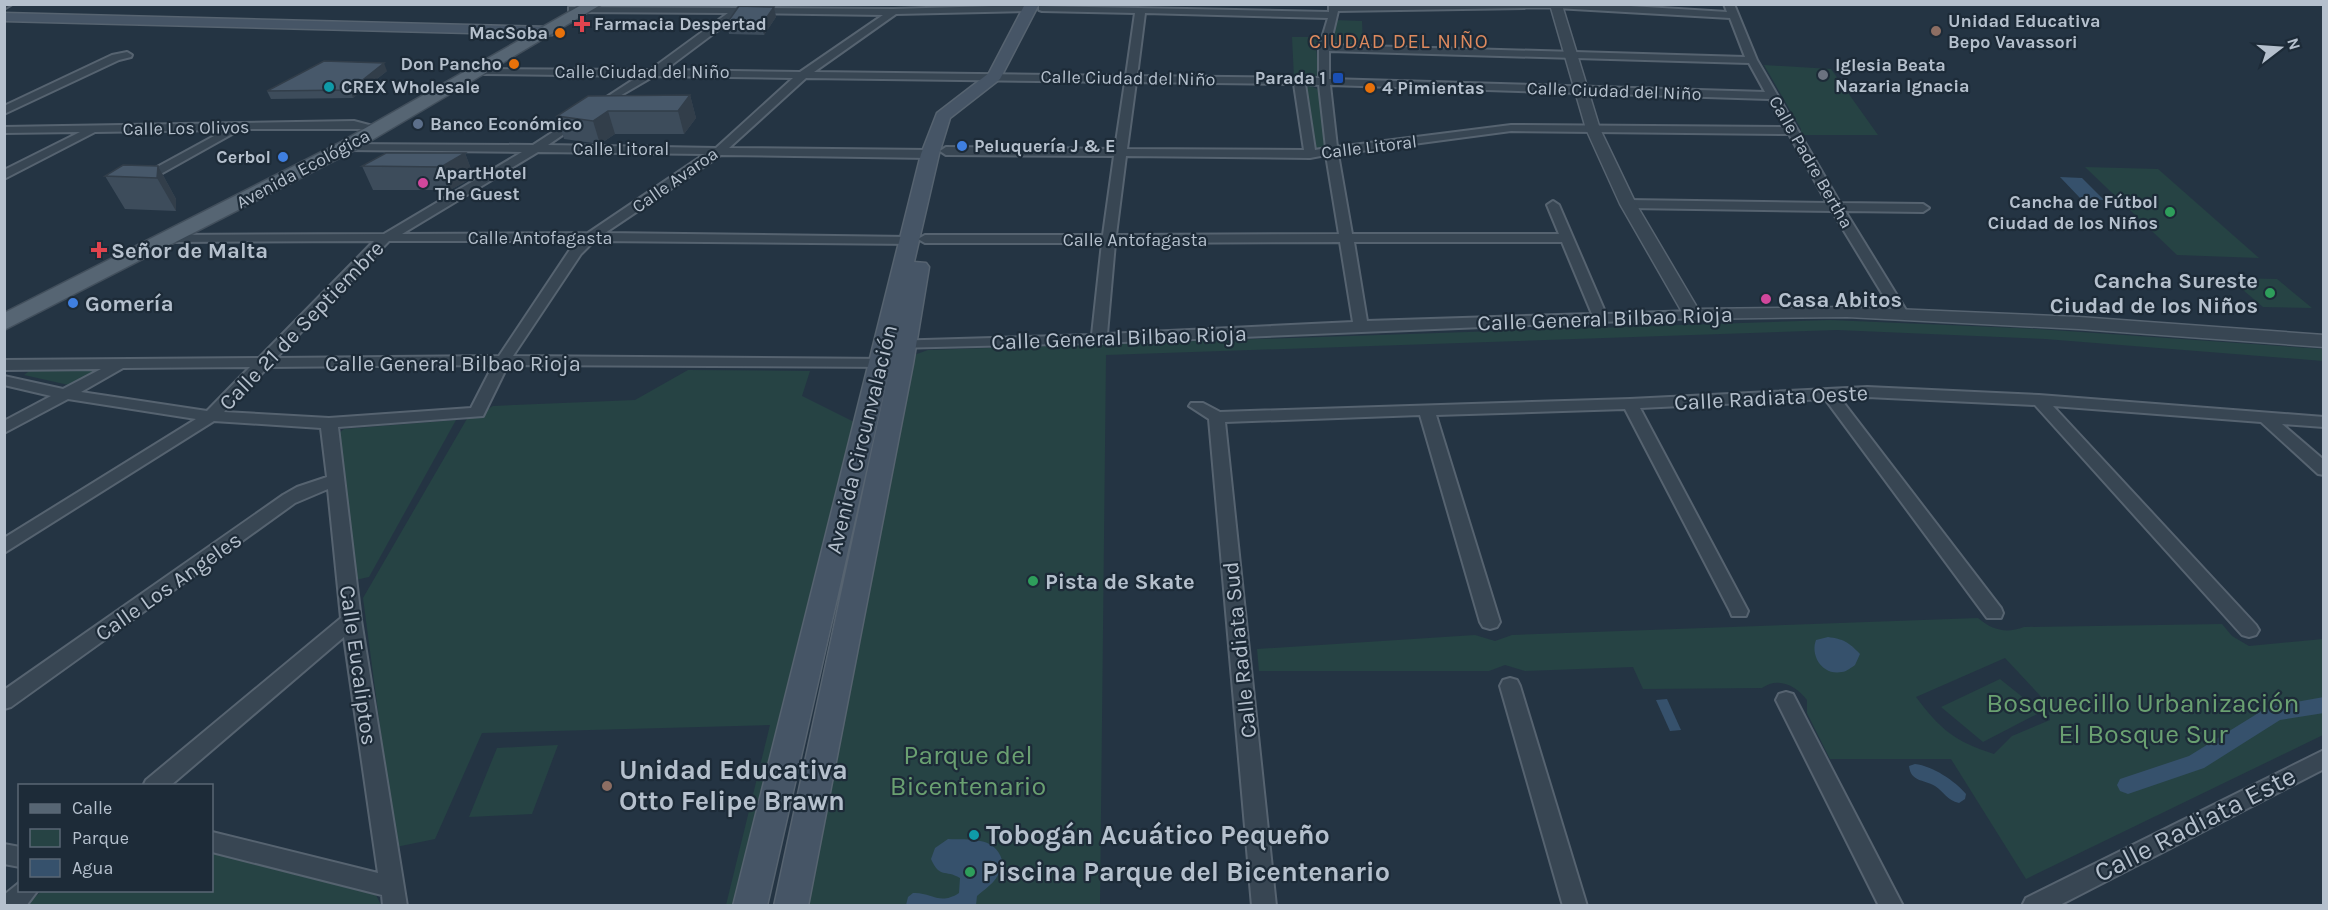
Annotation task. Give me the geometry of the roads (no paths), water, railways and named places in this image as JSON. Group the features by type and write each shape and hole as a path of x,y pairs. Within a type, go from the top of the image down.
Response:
{"main road":[{"name":"Avenida Circunvalación","path":"791,906 893,354 938,152 943,116 1001,76 1037,6"},
{"name":"Avenida Ecológica","path":"4,323 348,146 482,71 584,7"},
{"path":"4,17 546,30"},
{"name":"Avenida Ecológica","path":"4,311 156,236 546,30"},
{"name":"Avenida Circunvalación","path":"750,906 893,354"}],"street":[{"path":"584,7 893,12 903,9 1037,6 1140,11 1185,8 1333,9 1432,5 1556,5 1731,10"},
{"path":"1556,5 1569,55 1593,129 1628,204 1692,315"},
{"name":"Calle 21 de Septiembre","path":"4,547 212,416 384,238 536,149 614,95 652,73 743,8"},
{"path":"1333,9 1324,48 1324,82 1345,239 1361,326"},
{"name":"Calle Padre Bertha","path":"1731,10 1752,60 1836,207 1902,315"},
{"path":"1099,339 1109,240 1140,11"},
{"name":"Calle Avaroa","path":"329,423 477,413 503,360 576,251 591,237 720,150 805,74 893,12"},
{"path":"1324,48 1752,60"},
{"path":"4,111 116,57 127,55"},
{"name":"Calle Ciudad del Niño","path":"482,71 1299,81 1773,96"},
{"path":"1299,81 1310,154"},
{"path":"137,183 240,126"},
{"name":"Calle Los Olivos","path":"4,130 367,126"},
{"name":"Calle Litoral","path":"348,146 1310,154 1332,153 1511,128 1792,131"},
{"path":"4,175 93,130"},
{"path":"1628,204 1923,208"},
{"path":"1553,205 1601,319"},
{"name":"Calle Antofagasta","path":"171,238 591,237 917,240 1567,238"},
{"name":"Calle General Bilbao Rioja","path":"4,365 261,365 893,354 1099,339 1361,326 1847,312 2079,323 2324,341"},
{"path":"4,428 119,365"},
{"path":"4,380 64,394 212,416 329,423"},
{"name":"Calle Radiata Oeste","path":"1217,417 1427,412 1867,392 2039,400 2324,422"},
{"path":"1829,394 1994,613"},
{"path":"2039,400 2249,630"},
{"path":"1630,404 1740,611"},
{"path":"1197,406 1217,417"},
{"path":"1427,412 1490,622"},
{"name":"Calle Radiata Sud","path":"1217,417 1264,906"},
{"path":"2266,418 2324,470"},
{"name":"Calle Eucaliptos","path":"329,423 351,620 394,896"},
{"name":"Calle Los Angeles","path":"4,701 289,499 303,491 336,480"},
{"path":"156,784 351,620"},
{"path":"1510,686 1575,906"},
{"path":"1786,700 1891,906"},
{"name":"Calle Radiata Este","path":"2034,906 2324,759"},
{"path":"213,842 394,896"},
{"path":"9,906 26,892"}],"water":[{"path":"2060,177 2082,178 2104,200 2081,199"},
{"path":"1828,637 1846,642 1860,654 1855,665 1842,672 1823,668 1816,658 1815,646 1816,640"},
{"path":"1667,699 1681,730 1670,731 1656,700"},
{"path":"1915,764 1936,771 1950,779 1966,794 1965,799 1959,803 1955,802 1935,786 1915,778 1909,766"},
{"name":"Piscina Parque del Bicentenario","path":"948,839 980,841 994,847 1002,860 997,877 977,896 976,905 906,905 908,897 913,893 946,898 959,893 960,878 940,871 931,859 935,848"}],"waterway":[{"path":"2128,785 2196,762 2275,713 2324,705"}],"place":[{"name":"Farmacia Despertad","path":"582,24"},
{"name":"Unidad Educativa Bepo Vavassori","path":"1936,31"},
{"name":"MacSoba","path":"560,33"},
{"name":"Don Pancho","path":"514,64"},
{"name":"Iglesia Beata Nazaria Ignacia","path":"1823,75"},
{"name":"Parada 1","path":"1338,78"},
{"name":"CREX Wholesale","path":"329,87"},
{"name":"4 Pimientas","path":"1370,88"},
{"name":"Banco Económico","path":"418,124"},
{"name":"Peluquería J & E","path":"962,146"},
{"name":"Cerbol","path":"283,157"},
{"name":"ApartHotel The Guest","path":"423,183"},
{"name":"Cancha de Fútbol Ciudad de los Niños","path":"2170,212"},
{"name":"Señor de Malta","path":"99,250"},
{"name":"Cancha Sureste Ciudad de los Niños","path":"2270,293"},
{"name":"Casa Abitos","path":"1766,299"},
{"name":"Gomería","path":"73,303"},
{"name":"Pista de Skate","path":"1033,581"},
{"name":"Unidad Educativa Otto Felipe Brawn","path":"607,786"},
{"name":"Tobogán Acuático Pequeño","path":"974,835"},
{"name":"Piscina Parque del Bicentenario","path":"970,872"}],"district":[{"name":"CIUDAD DEL NIÑO","path":"1399,41"}],"park label":[{"name":"Bosquecillo Urbanización El Bosque Sur","path":"2143,718"},
{"name":"Parque del Bicentenario","path":"968,770"}]}
